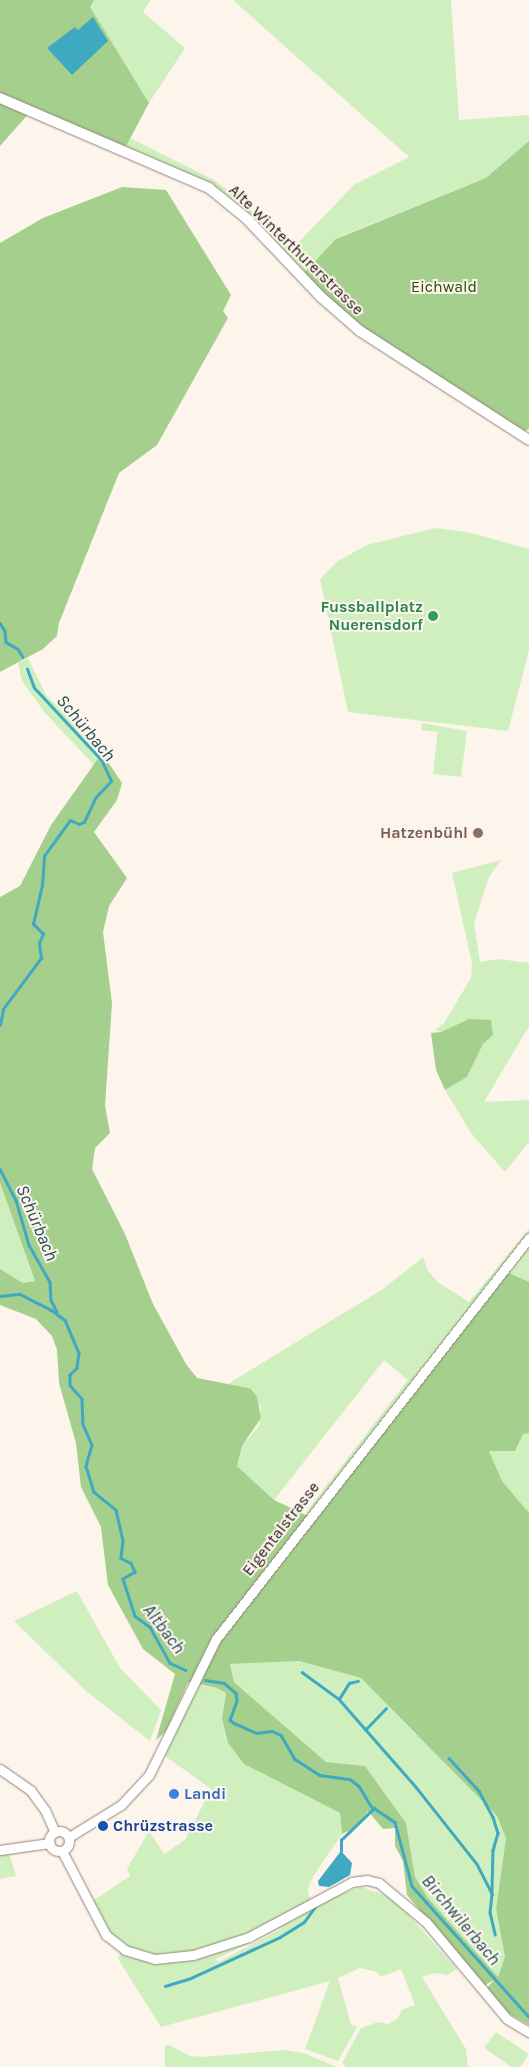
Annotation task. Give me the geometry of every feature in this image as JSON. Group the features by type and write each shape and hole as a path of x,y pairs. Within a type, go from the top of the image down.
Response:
{"main road":[{"name":"Alte Winterthurerstrasse","path":"0,98 210,188 247,219 352,325 396,357 529,440"}],"street":[{"name":"Eigentalstrasse","path":"68,1837 121,1805 149,1775 216,1639 529,1238"},
{"path":"0,1769 31,1791 45,1810 55,1832 50,1843"},
{"path":"55,1832 64,1832 68,1837 69,1844 62,1851"},
{"path":"50,1843 54,1850 62,1851"},
{"path":"0,1850 50,1843"},
{"path":"62,1851 106,1935 125,1950 155,1959 193,1955 249,1937 347,1884 368,1880 391,1890 426,1922 498,2010 517,2026 529,2032"}],"green space":[{"path":"0,0 94,0 90,7 149,103 124,150 31,111 0,146"},
{"path":"94,0 151,0 143,12 185,48 149,103 89,7"},
{"path":"233,0 451,0 459,120 529,115 529,141 486,178 339,237 301,276 226,200 124,150 130,138 214,180 240,199 291,250 355,184 409,157"},
{"name":"Eichwald","path":"529,141 529,429 518,433 396,357 301,276 336,239 486,178"},
{"path":"122,187 166,190 231,295 223,311 228,318 157,445 119,473 59,623 57,636 43,649 0,672 0,243 43,218"},
{"name":"Fussballplatz Nuerensdorf","path":"435,528 467,532 529,549 529,650 508,731 348,712 320,579 338,561 367,545"},
{"path":"28,658 46,695 102,753 94,765 45,713 22,681 18,663"},
{"path":"422,723 467,731 461,777 433,774 438,728 437,732 421,730"},
{"path":"102,753 122,783 117,800 94,832 127,878 109,906 103,932 112,1003 105,1106 110,1133 95,1148 92,1169 125,1234 153,1304 186,1364 197,1378 251,1389 257,1397 261,1418 242,1446 237,1466 274,1500 310,1517 502,1270 529,1282 529,1433 523,1434 515,1451 489,1451 502,1481 529,1513 529,2025 501,2009 486,1989 495,1979 484,1986 407,1895 403,1861 395,1846 395,1828 383,1829 368,1811 357,1827 342,1834 340,1813 244,1764 228,1743 222,1718 226,1693 217,1688 188,1682 166,1731 156,1740 175,1674 143,1649 108,1585 101,1527 81,1487 76,1443 59,1383 57,1350 52,1336 36,1319 0,1305 0,1269 23,1283 35,1281 0,1183 0,897 20,886 51,825","holes":["299,1661 361,1678 497,1816 506,1838 496,1909 505,1957 498,1977 428,1898 415,1877 406,1823 365,1766 326,1762 234,1682 230,1664"]},
{"path":"501,860 489,877 474,923 480,962 498,959 529,963 529,1026 484,1102 529,1100 529,1142 505,1172 471,1133 445,1090 467,1077 483,1044 493,1035 469,1019 441,1032 435,1030 444,1023 471,978 472,963 452,873"},
{"path":"469,1019 491,1020 493,1035 483,1044 467,1077 445,1090 436,1070 431,1033 441,1032"},
{"path":"0,1183 35,1281 23,1283 0,1269"},
{"path":"529,1229 529,1282 310,1517 305,1515 310,1507 408,1380 384,1360 274,1500 237,1466 242,1446 259,1426 261,1407 238,1386 228,1384 383,1289 423,1257 428,1271 439,1283 469,1302"},
{"path":"523,1433 529,1433 529,1513 502,1481 489,1451 515,1451"},
{"path":"77,1591 120,1668 161,1710 150,1741 86,1691 14,1621"},
{"path":"299,1661 361,1678 497,1816 506,1838 496,1909 505,1957 498,1977 428,1898 415,1877 406,1823 365,1766 326,1762 234,1682 230,1664"},
{"path":"197,1685 217,1688 226,1693 222,1718 228,1743 244,1764 340,1813 342,1834 314,1875 308,1889 310,1901 249,1933 193,1952 155,1957 126,1947 113,1938 91,1902 130,1876 127,1869 149,1831 164,1854 185,1840 211,1789 165,1756"},
{"path":"9,1853 16,1876 0,1879 0,1854"},
{"path":"361,1887 388,1896 402,1908 457,1969 448,1975 433,1973 422,1977 466,2049 468,2067 346,2067 342,2063 361,2028 378,2022 388,2024 397,2019 402,2010 415,2005 401,1969 381,1977 377,1972 360,1968 338,1978 351,2025 357,2027 338,2061 305,2049 330,1981 161,2027 118,1959 121,1952 159,1964 195,1959 250,1940 335,1896","holes":["285,1927 218,1962 216,1959"]},
{"path":"496,2032 529,2054 520,2067 512,2067 484,2048"},
{"path":"169,2045 190,2056 202,2057 285,2050 304,2053 337,2067 165,2067 165,2046"}],"water":[{"path":"93,17 108,41 72,75 47,48 75,27 78,30"},
{"path":"341,1851 352,1863 350,1875 329,1887 319,1886 318,1881"}],"waterway":[{"name":"Schürbach","path":"0,623 5,631 6,642 18,649 23,657"},
{"name":"Schürbach","path":"0,1025 3,1009 41,958 39,943 43,934 33,924 42,886 44,856 70,820 79,824 84,822 95,798 111,781 101,760 34,688 27,669"},
{"name":"Schürbach","path":"0,1169 16,1200 29,1245 50,1282 51,1300 57,1312"},
{"name":"Altbach","path":"0,1296 20,1294 50,1309 65,1320 79,1353 77,1368 70,1375 70,1385 82,1399 83,1424 92,1445 86,1466 94,1492 116,1510 123,1541 121,1558 131,1563 135,1572 123,1579 135,1616 150,1627 170,1663 186,1670"},
{"path":"302,1672 339,1699 416,1787 477,1864 492,1894 490,1912 495,1934"},
{"name":"Birchwilerbach","path":"205,1680 224,1683 236,1693 237,1701 230,1720 234,1723 256,1733 272,1731 281,1735 295,1759 320,1775 350,1779 359,1786 371,1806 395,1822 412,1886 529,2017"},
{"path":"339,1699 349,1683 358,1681"},
{"path":"365,1730 386,1708"},
{"path":"449,1758 479,1791 493,1817 498,1833 493,1850 492,1892"},
{"path":"341,1851 341,1840 374,1808"},
{"path":"165,1986 191,1978 280,1937 304,1922 315,1907"}],"place":[{"name":"Fussballplatz Nuerensdorf","path":"433,616"},
{"name":"Hatzenbühl","path":"478,833"},
{"name":"Landi","path":"174,1794"},
{"name":"Chrüzstrasse","path":"103,1826"}]}
